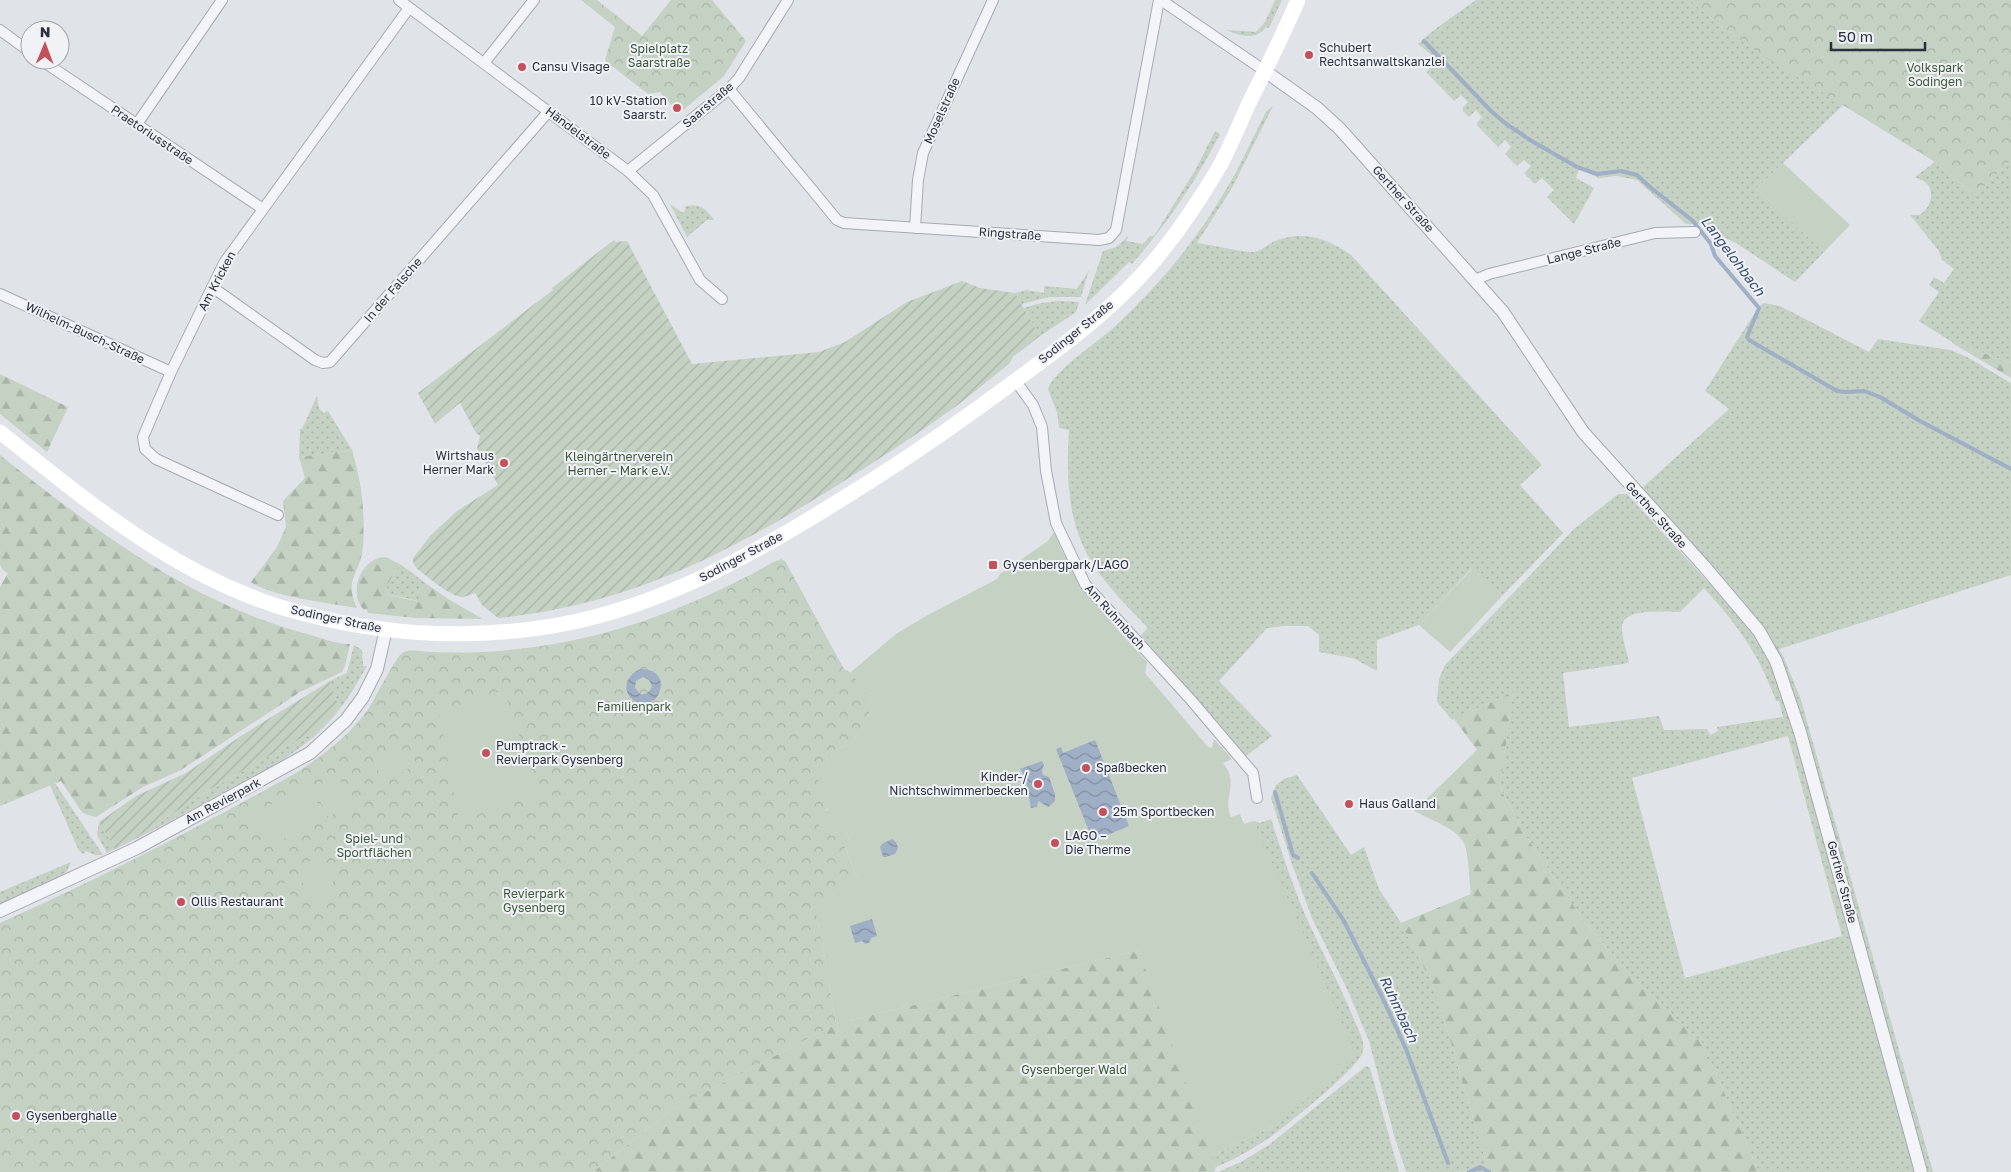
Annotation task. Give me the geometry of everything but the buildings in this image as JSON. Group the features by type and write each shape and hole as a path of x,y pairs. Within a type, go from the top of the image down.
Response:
{"main road":[{"name":"Sodinger Straße","path":"0,432 95,507 164,554 224,586 305,615 386,629 431,634 471,634 540,628 581,620 623,608 685,585 782,536 875,479 938,437 1095,319 1144,272 1166,246 1218,168 1298,0"}],"street":[{"path":"137,124 222,0"},
{"name":"Händelstraße","path":"399,0 628,170 653,195 700,280 722,298"},
{"path":"484,63 534,0"},
{"name":"Saarstraße","path":"628,170 729,89 739,78 788,0"},
{"name":"Moselstraße","path":"915,228 918,180 923,153 993,0"},
{"name":"Ringstraße","path":"729,89 837,220 844,223 1099,240 1109,238 1116,230 1160,0"},
{"name":"Gerther Straße","path":"1160,0 1317,108 1340,129 1475,280 1513,326 1583,432 1704,566 1759,631 1776,661 1800,732 1921,1172"},
{"name":"Am Kricken","path":"278,514 156,459 145,449 143,437 145,429 224,263 409,8"},
{"path":"0,30 20,45"},
{"name":"Praetoriusstraße","path":"57,70 263,209"},
{"name":"In der Falsche","path":"212,287 315,360 323,363 330,362 549,111"},
{"name":"Lange Straße","path":"1475,280 1489,274 1656,233 1695,232"},
{"name":"Wilhelm-Busch-Straße","path":"0,294 171,372"},
{"name":"Am Ruhmbach","path":"1015,380 1033,405 1042,427 1046,471 1056,523 1085,584 1253,773 1257,798"},
{"name":"Am Revierpark","path":"0,911 130,852 310,753 346,720 363,697 377,669 386,629"}],"green space":[{"name":"Spielplatz Saarstraße","path":"581,0 597,0 642,36 671,0 712,0 746,41 724,76 683,110 676,102 671,105 660,92 648,94 611,67 605,60 615,27"},
{"path":"1275,0 1282,0 1269,28 1266,27 1253,36 1237,34 1227,30 1256,32 1265,22"},
{"path":"1476,0 1690,0 1724,29 1843,105 1756,189 1824,252 1795,282 1736,243 1705,228 1703,224 1686,224 1637,180 1616,176 1599,178 1579,169 1576,178 1594,188 1574,224 1547,197 1554,190 1542,178 1535,184 1524,173 1531,166 1524,160 1517,166 1505,154 1511,147 1505,140 1498,147 1477,125 1482,117 1476,110 1469,117 1463,111 1463,107 1468,102 1461,95 1454,101 1426,72 1438,60 1418,44"},
{"name":"Volkspark Sodingen","path":"1690,0 2011,0 2011,160 1975,195 1935,162 1773,62 1724,29"},
{"path":"1273,106 1232,188 1197,243 1254,252 1275,241 1295,236 1305,236 1324,240 1351,255 1542,465 1520,485 1563,533 1502,596 1472,568 1419,625 1377,640 1377,671 1353,658 1319,652 1319,635 1308,626 1267,628 1219,681 1272,736 1246,756 1139,637 1148,628 1107,584 1086,551 1079,535 1070,501 1069,430 1059,428 1057,412 1048,389 1066,366 1111,330 1173,266 1200,230 1224,193 1266,112"},
{"path":"1215,131 1220,134 1211,151 1180,202 1157,233 1132,264 1129,262 1085,305 1103,251 1117,247 1128,236 1126,241 1143,244 1150,236 1154,236 1196,169"},
{"path":"2011,160 2011,363 1952,342 1919,321 1939,292 1929,285 1934,277 1944,283 1954,269 1942,260 1939,251 1910,215 1923,213 1929,205 1931,191 1929,187 1924,181 1915,177 1935,162 1975,195"},
{"path":"1783,163 1850,225 1824,252 1756,189"},
{"path":"670,204 683,213 686,209 684,207 701,207 714,220 707,220 687,237"},
{"name":"Kleingärtnerverein Herner – Mark e.V.","path":"614,240 615,242 627,241 692,364 819,352 845,342 907,302 962,281 980,288 1015,293 1040,336 1013,357 1009,364 972,394 928,426 792,513 713,556 673,574 590,602 498,618 482,605 475,593 464,597 453,594 439,586 416,568 413,562 413,558 431,535 457,511 498,485 477,448 480,436 476,433 460,403 435,424 418,393 553,290 552,288"},
{"path":"1089,270 1081,297 1049,297 1022,304 1015,293 1026,290 1044,293 1044,286 1077,289"},
{"path":"1059,301 1079,302 1076,312 1040,336 1024,308 1041,303"},
{"path":"1764,303 1780,306 1869,352 1878,339 1950,350 1967,357 2011,383 2011,575 1779,649 1801,700 1933,1172 1759,1172 1703,1044 1634,979 1584,921 1525,835 1500,787 1513,692 1452,720 1437,702 1439,679 1445,665 1574,529 1618,494 1627,494 1708,582 1719,575 1642,488 1729,409 1705,391 1758,308 1759,310 1759,306","holes":["1704,588 1746,640 1762,668 1776,701 1779,701 1783,717 1717,727 1718,731 1710,735 1707,729 1664,730 1659,716 1569,727 1563,673 1629,663 1622,632 1624,621 1629,617 1645,612 1680,612","1788,736 1842,936 1685,978 1632,778"]},
{"path":"1952,343 2011,363 2011,378"},
{"path":"0,374 68,407 47,452 0,414"},
{"path":"317,396 319,408 323,413 328,411 352,450 299,457 300,429 302,429"},
{"path":"352,450 358,474 364,521 362,555 352,583 353,598 357,608 286,595 259,587 251,582 277,547 286,527 283,501 305,478 299,457"},
{"path":"0,455 107,536 144,561 183,583 223,603 264,620 322,639 350,644 342,672 300,692 181,770 143,787 96,817 81,811 61,781 0,806 0,587 8,573 0,565"},
{"name":"LAGO – Die Therme","path":"1054,532 1062,551 1082,585 1107,617 1147,662 1145,673 1208,747 1212,748 1214,739 1232,759 1223,763 1230,777 1231,784 1228,803 1231,817 1240,814 1244,824 1254,821 1356,1055 1279,1123 1211,1156 1139,950 836,1024 820,930 816,917 819,908 840,895 836,885 857,877 845,847 849,839 846,830 839,830 829,834 820,830 819,816 829,808 817,777 826,773 826,768 830,765 825,754 852,743 873,706 851,672 896,634 997,579 1000,574 1048,541"},
{"path":"385,557 400,564 387,585 386,594 420,602 423,599 420,592 422,587 427,584 448,599 483,619 416,618 368,613 367,610 363,609 358,600 358,581 368,565 379,558"},
{"name":"Revierpark Gysenberg","path":"781,559 785,561 844,669 853,674 873,706 852,743 825,754 830,765 826,773 829,808 825,810 835,833 839,830 846,830 849,839 845,848 857,877 817,922 836,1024 673,1109 593,1172 0,1172 0,923 150,851 296,773 336,744 362,718 402,653 413,650 461,653 505,650 548,645 613,631 697,600"},
{"path":"400,564 427,584 422,587 420,592 423,599 421,602 386,594 387,585"},
{"path":"1473,568 1502,596 1450,652 1419,625"},
{"path":"354,645 362,650 363,666 367,666 352,691 330,721 300,748 261,772 131,841 207,791 290,744 319,730 339,708 330,681 347,673"},
{"path":"330,681 339,708 319,730 290,744 207,791 131,841 115,849 99,822 136,796 186,773 244,734"},
{"name":"Pumptrack - Revierpark Gysenberg","path":"504,690 539,794 459,821 439,712"},
{"path":"1513,692 1500,788 1525,835 1584,921 1634,979 1703,1044 1759,1172 1458,1172 1487,1165 1435,989 1401,923 1471,894 1467,854 1461,838 1449,829 1414,811 1477,750 1454,719"},
{"path":"408,747 417,765 383,781 374,763"},
{"path":"338,775 353,805 328,817 313,787"},
{"path":"1297,775 1351,855 1364,847 1379,889 1401,923 1435,989 1487,1165 1458,1172 1406,1172 1369,1041 1348,991 1312,918 1271,798 1276,785 1284,779"},
{"path":"55,783 103,855 95,855 86,851 83,854 78,849 50,785"},
{"path":"310,787 325,820 265,847 250,814"},
{"path":"1271,819 1302,907 1360,1032 1363,1051 1359,1059 1337,1082 1280,1130 1245,1153 1216,1167 1211,1156 1279,1123 1297,923 1254,821 1260,823"},
{"path":"99,822 115,848 131,841 107,853 97,835"},
{"path":"322,856 339,897 312,908 296,866"},
{"path":"71,862 67,871 62,876 0,904 0,892"},
{"path":"286,882 294,904 280,909 272,888"},
{"name":"Gysenberger Wald","path":"1139,950 1216,1167 1214,1172 593,1172 673,1109 836,1024"},
{"path":"1366,1066 1370,1068 1399,1172 1218,1172 1241,1162 1269,1145"}],"water":[{"path":"641,669 652,671 659,677 661,684 659,692 655,699 648,703 641,704 628,695 626,686 630,677","holes":["643,677 649,680 652,686 650,690 640,694 635,688 636,681"]},
{"path":"1095,740 1129,826 1093,841 1056,749 1061,747 1063,753"},
{"name":"Kinder-/ Nichtschwimmerbecken","path":"1042,761 1044,765 1043,775 1049,777 1055,794 1055,801 1048,807 1038,801 1037,807 1031,808 1025,777 1020,769"},
{"path":"892,839 896,842 898,848 895,854 883,857 880,847"},
{"path":"872,919 877,936 871,938 870,942 866,944 862,941 855,943 850,926"}],"waterway":[{"name":"Langelohbach","path":"1424,41 1491,111 1530,140 1577,167 1597,174 1621,171 1637,175 1693,221 1711,244 1715,256 1759,308 1747,337 1749,340 1837,391 1864,391 1880,397 1920,421 2011,469"},
{"name":"Ruhmbach","path":"1275,792 1293,855 1298,858"},
{"name":"Ruhmbach","path":"1312,873 1344,921 1383,999 1406,1049 1448,1163"},
{"name":"Ruhmbach","path":"1469,1172 1480,1167 1489,1172"}],"place":[{"name":"Schubert Rechtsanwaltskanzlei","path":"1309,55"},
{"name":"Cansu Visage","path":"522,67"},
{"name":"10 kV-Station Saarstr.","path":"677,108"},
{"name":"Wirtshaus Herner Mark","path":"504,463"},
{"name":"Gysenbergpark/LAGO","path":"993,565"},
{"name":"Pumptrack - Revierpark Gysenberg","path":"486,753"},
{"name":"Spaßbecken","path":"1086,768"},
{"name":"Kinder-/ Nichtschwimmerbecken","path":"1038,784"},
{"name":"Haus Galland","path":"1349,804"},
{"name":"25m Sportbecken","path":"1103,812"},
{"name":"LAGO – Die Therme","path":"1055,843"},
{"name":"Ollis Restaurant","path":"181,902"},
{"name":"Gysenberghalle","path":"16,1116"}],"park label":[{"name":"Familienpark","path":"634,707"},
{"name":"Spiel- und Sportflächen","path":"374,846"}]}
